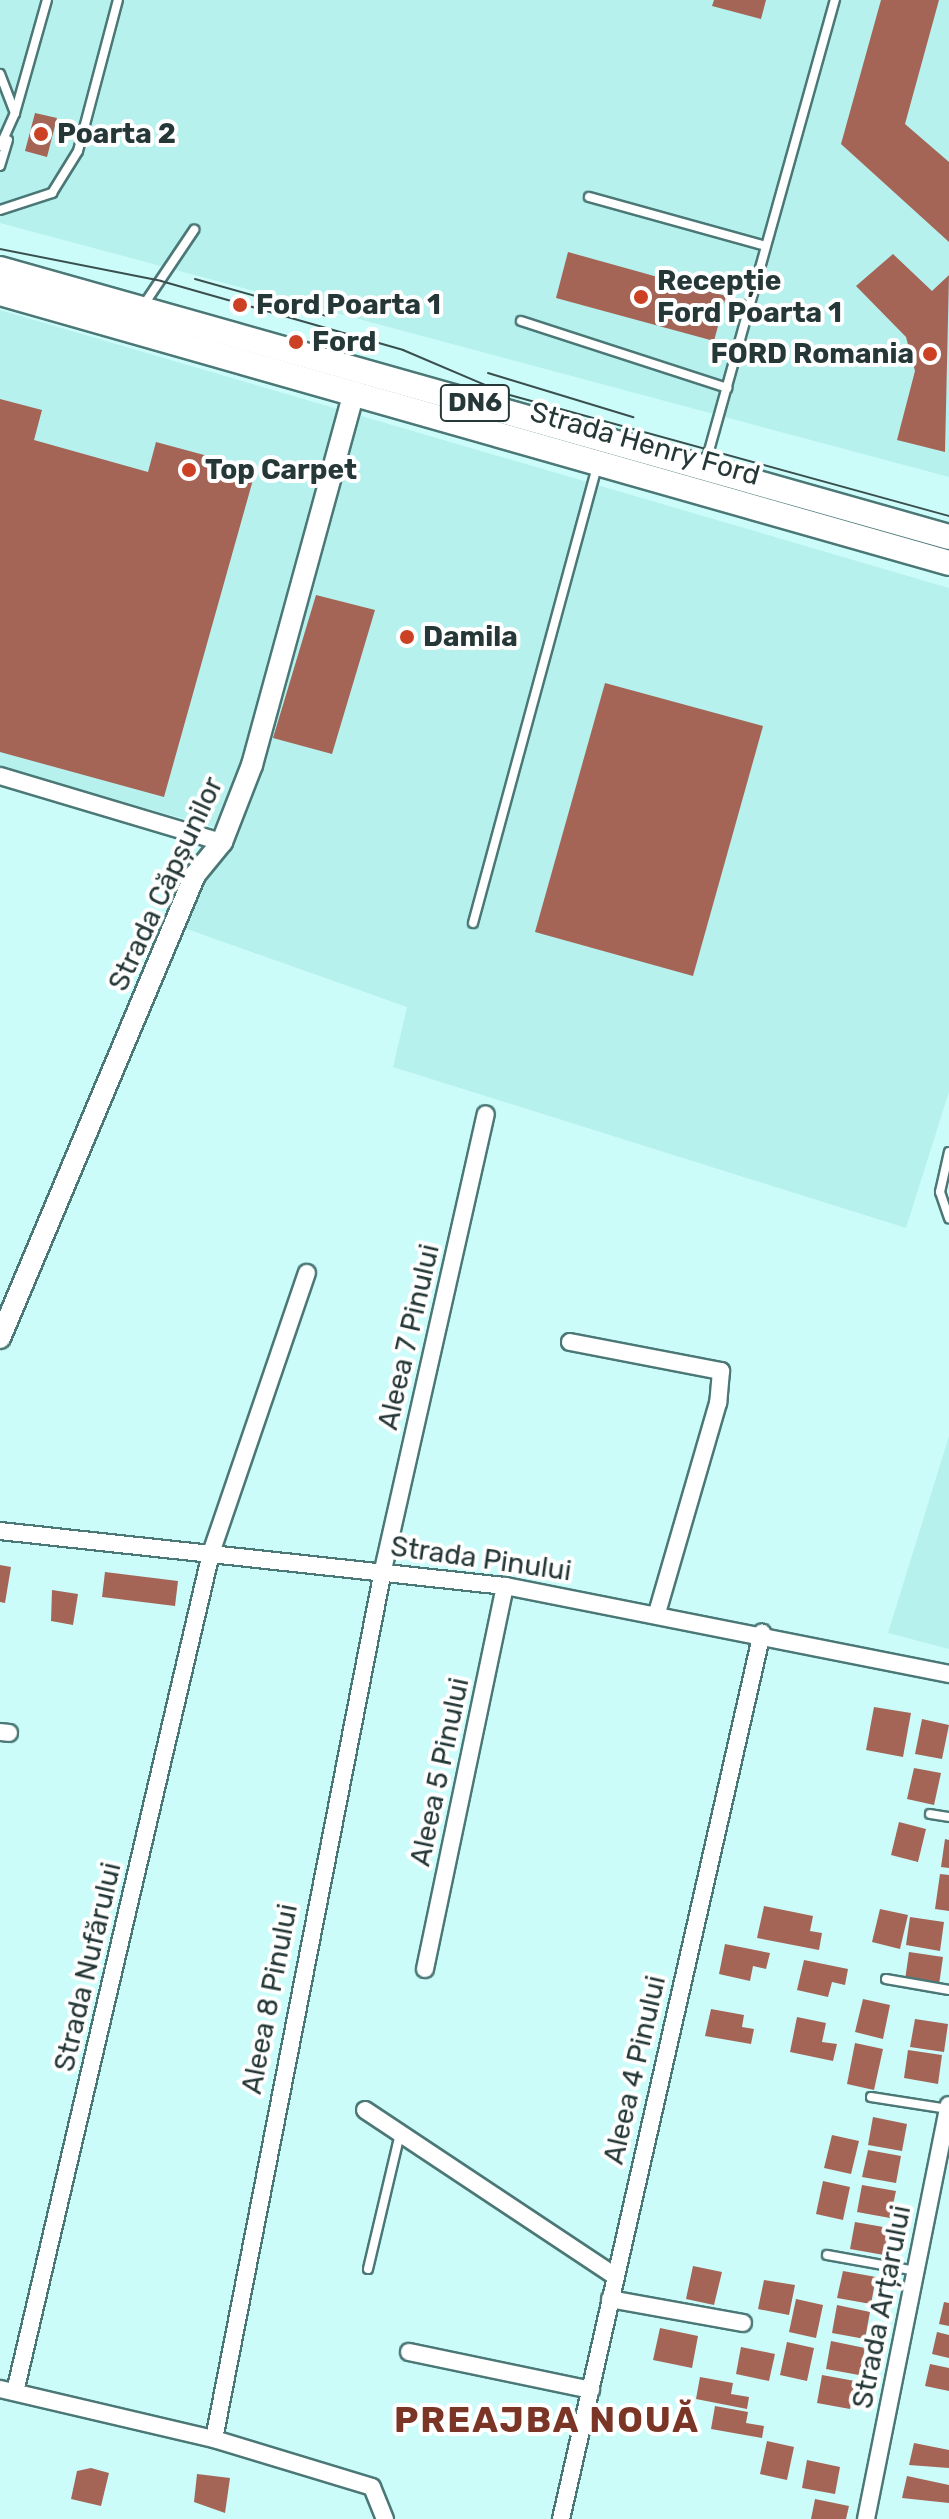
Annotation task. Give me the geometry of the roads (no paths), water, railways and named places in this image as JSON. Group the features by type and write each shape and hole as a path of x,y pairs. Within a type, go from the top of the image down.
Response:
{"main road":[{"name":"Strada Henry Ford","path":"0,269 949,537"},
{"name":"Strada Henry Ford","path":"0,293 949,563"}],"street":[{"name":"Strada Căpșunilor","path":"0,1338 195,875 222,842 252,765 354,392"},
{"path":"0,776 222,842"},
{"name":"Aleea 7 Pinului","path":"383,1570 486,1114"},
{"name":"Strada Nufărului","path":"8,2391 211,1553 307,1273"},
{"path":"570,1342 721,1371 718,1403 657,1613"},
{"name":"Strada Pinului","path":"0,1531 383,1570 505,1586 762,1633 949,1674"},
{"name":"Aleea 8 Pinului","path":"214,2439 383,1570"},
{"name":"Aleea 5 Pinului","path":"425,1969 505,1586"},
{"name":"Aleea 4 Pinului","path":"561,2519 762,1633"},
{"name":"Strada Arțarului","path":"866,2519 949,2107"},
{"path":"365,2110 615,2276"},
{"path":"610,2299 743,2323"},
{"path":"409,2352 591,2390"},
{"path":"8,2391 214,2439 372,2487 385,2519"}],"lane":[{"path":"0,166 47,0"},
{"path":"0,210 52,193 78,151 118,0"},
{"path":"704,469 762,245 835,0"},
{"path":"0,74 15,113"},
{"path":"0,146 10,133"},
{"path":"589,197 762,245"},
{"path":"142,308 194,230"},
{"path":"521,321 727,388"},
{"path":"473,923 598,461"},
{"path":"949,1152 940,1192 949,1218"},
{"path":"930,1814 949,1817"},
{"path":"886,1979 949,1990"},
{"path":"871,2097 949,2107"},
{"path":"368,2269 400,2134"},
{"path":"827,2255 916,2271"}],"tram line":[{"path":"0,249 161,281 403,350 506,394 949,516"},
{"path":"195,279 330,317"},
{"path":"488,373 633,417"}],"place":[{"name":"Poarta 2","path":"41,134"},
{"name":"Recepție Ford Poarta 1","path":"641,297"},
{"name":"Ford Poarta 1","path":"240,305"},
{"name":"Ford","path":"296,342"},
{"name":"FORD Romania","path":"930,354"},
{"name":"Top Carpet","path":"189,470"},
{"name":"Damila","path":"407,637"}],"district":[{"name":"PREAJBA NOUĂ","path":"547,2420"}]}
